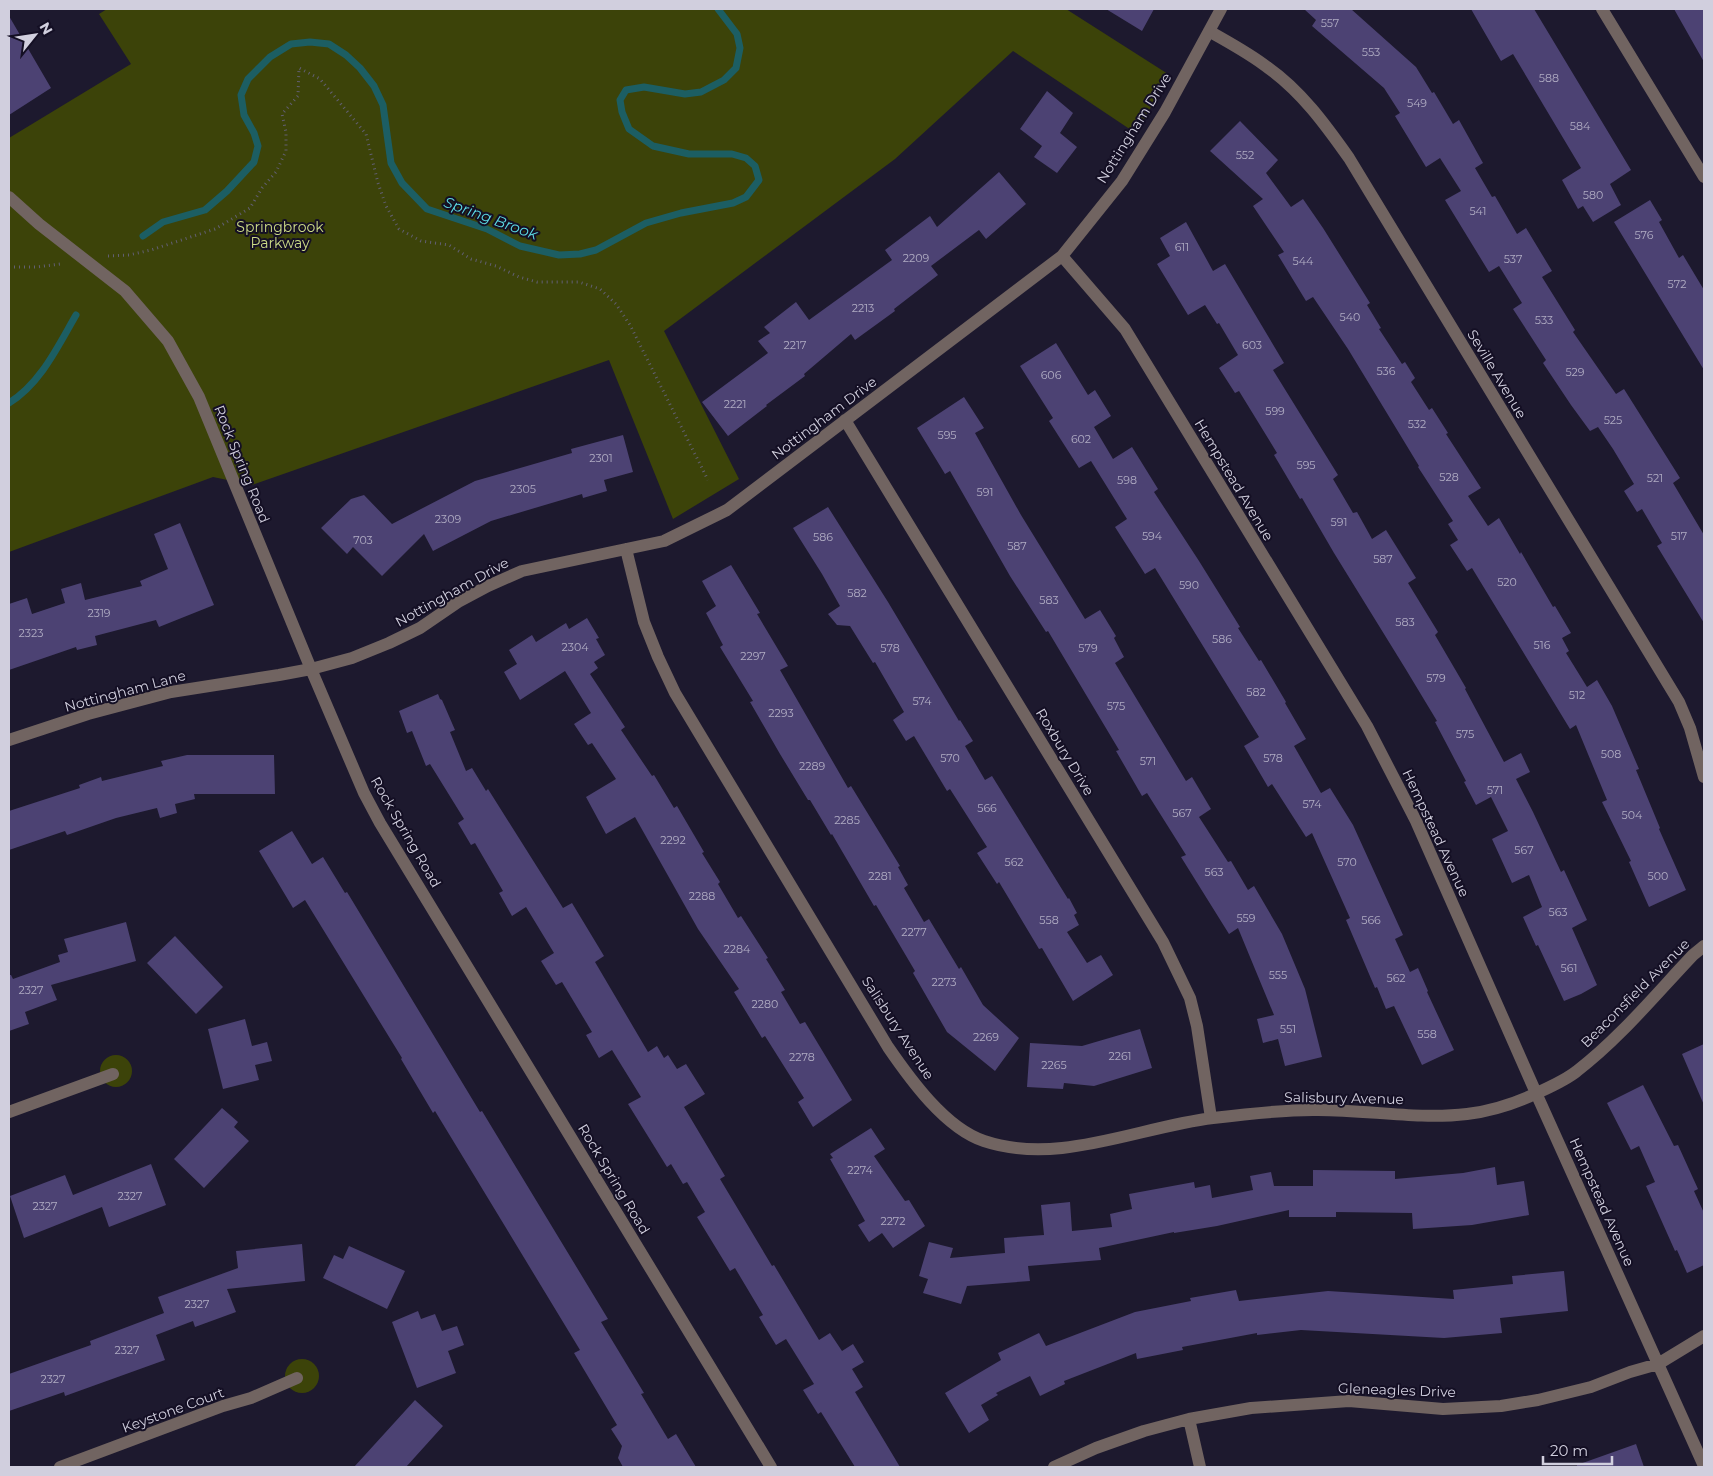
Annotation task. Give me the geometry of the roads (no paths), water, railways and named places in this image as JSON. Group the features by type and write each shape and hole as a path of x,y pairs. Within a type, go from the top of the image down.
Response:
{"street":[{"name":"Nottingham Drive","path":"311,669 352,658 390,643 420,628 458,602 522,571 664,541 727,510 1062,256 1122,181 1165,112 1221,9"},
{"path":"1602,9 1704,177"},
{"name":"Seville Avenue","path":"1209,30 1267,67 1294,89 1321,118 1349,158 1679,702 1690,728 1704,777"},
{"name":"Rock Spring Road","path":"9,196 39,224 125,291 168,341 199,397 364,793 771,1467"},
{"name":"Hempstead Avenue","path":"1062,256 1125,329 1367,726 1416,821 1704,1466"},
{"name":"Roxbury Drive","path":"845,420 1172,959 1190,998 1211,1118"},
{"name":"Salisbury Avenue","path":"626,548 644,622 675,693 909,1078 935,1108 958,1126 983,1141 1011,1147 1041,1149 1082,1145 1211,1118 1313,1110 1437,1116 1467,1114 1490,1110 1536,1093"},
{"name":"Nottingham Lane","path":"9,740 88,714 171,692 311,669"},
{"name":"Beaconsfield Avenue","path":"1536,1093 1576,1072 1616,1036 1693,955 1704,946"},
{"path":"9,1112 113,1074"},
{"name":"Gleneagles Drive","path":"1054,1467 1096,1448 1144,1431 1188,1420 1251,1408 1349,1402 1443,1409 1501,1406 1538,1400 1591,1387 1630,1372 1658,1364 1704,1336"},
{"name":"Keystone Court","path":"60,1467 223,1406 251,1398 297,1378"},
{"path":"1188,1420 1200,1467"}],"waterway":[{"name":"Spring Brook","path":"143,236 163,222 205,210 227,191 254,162 258,146 254,133 244,115 241,95 248,79 270,57 291,44 310,42 329,44 346,55 360,68 374,86 383,105 391,163 402,183 427,209 487,229 520,246 559,255 580,254 596,250 646,223 681,213 733,203 746,197 759,180 755,166 746,158 732,154 689,154 653,146 629,129 622,112 620,100 626,90 644,87 685,94 701,92 724,80 736,68 740,48 737,34 718,9"},
{"name":"Spring Brook","path":"9,403 40,375 76,315"}],"park label":[{"name":"Springbrook Parkway","path":"280,236"}]}
